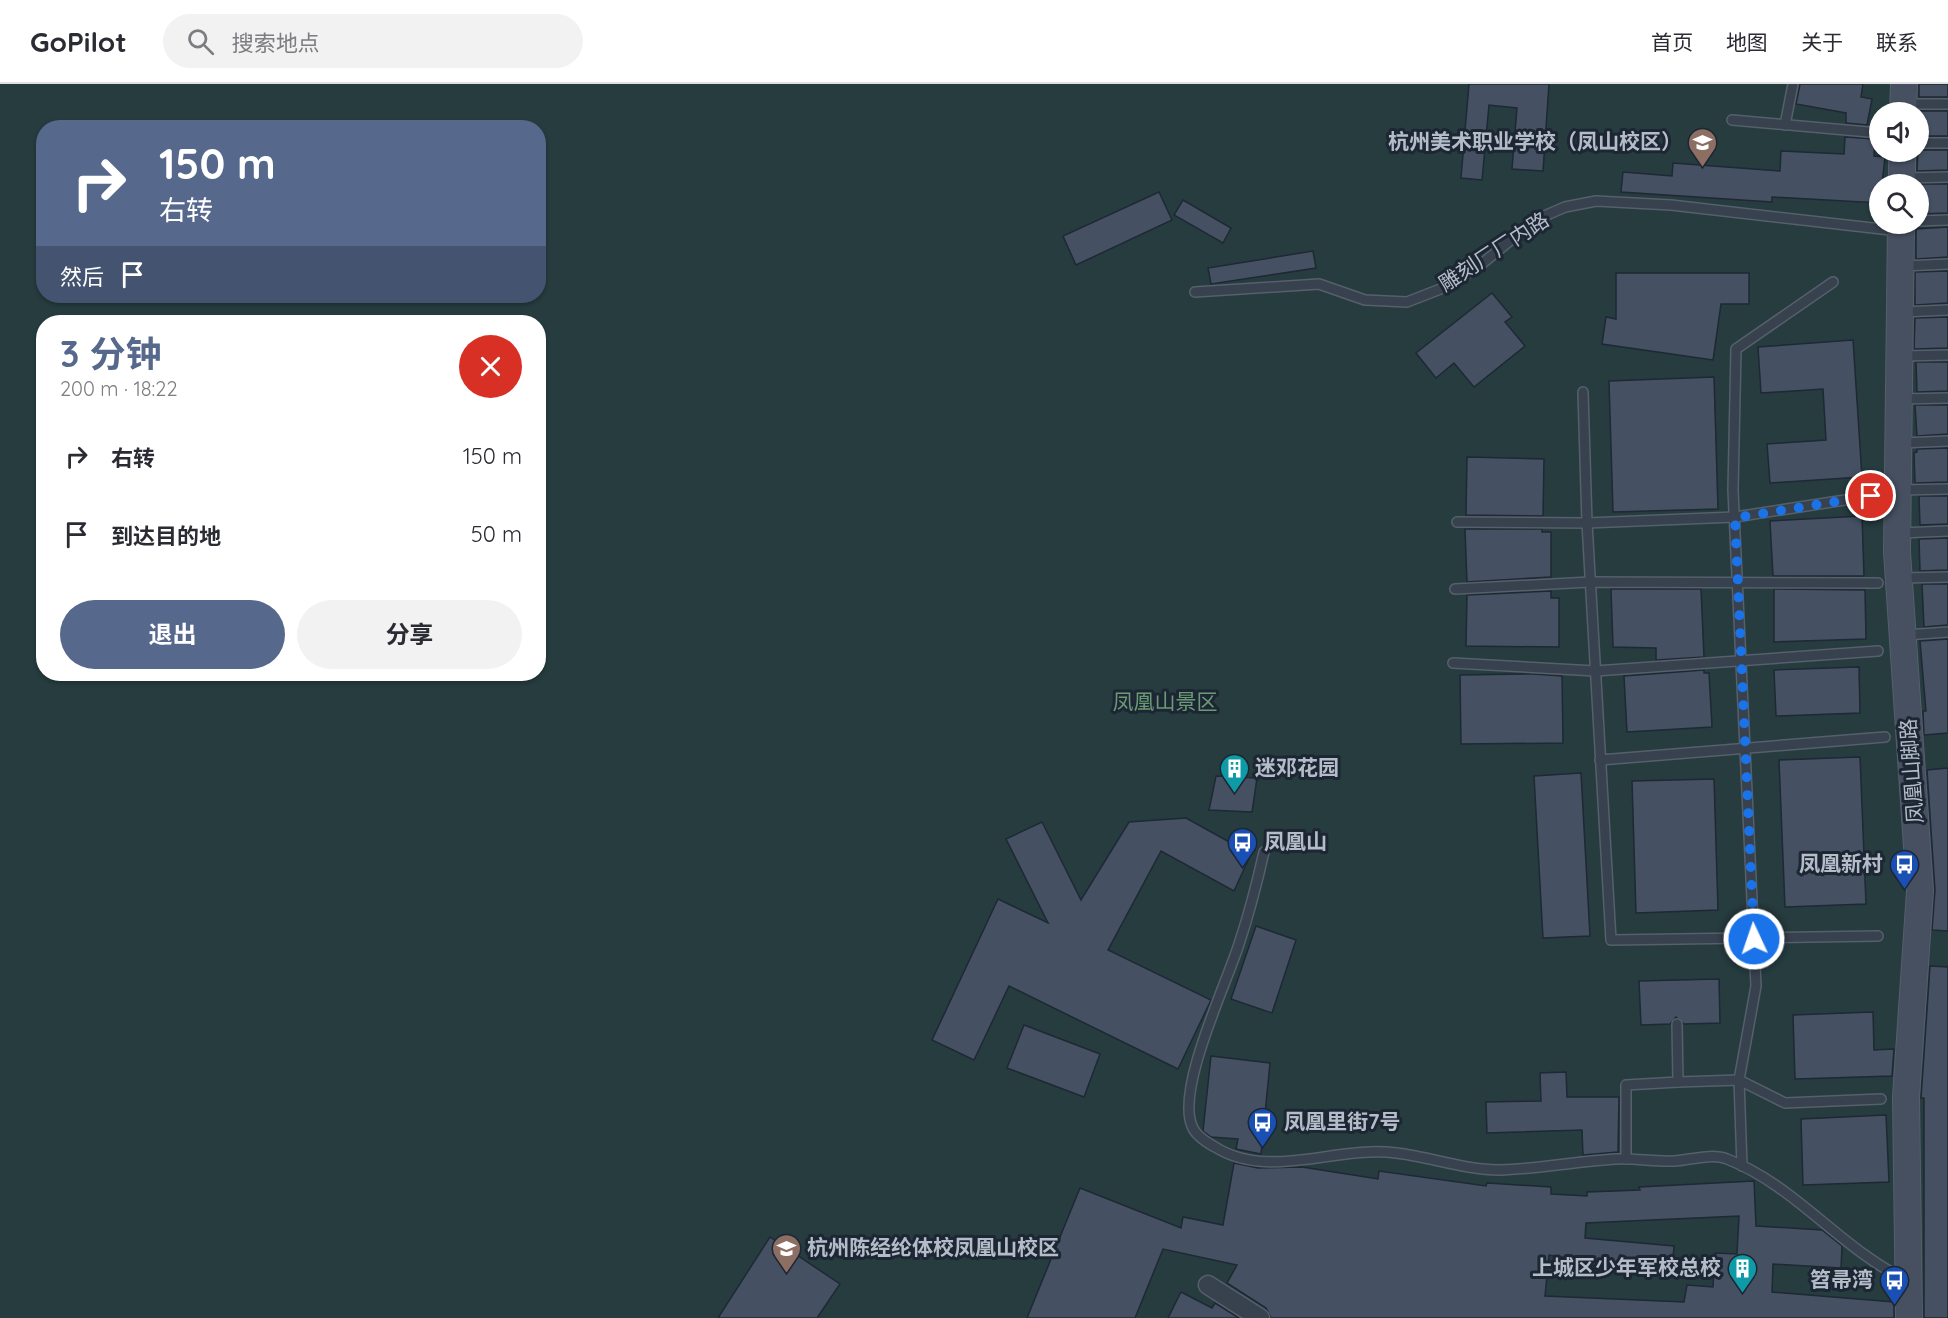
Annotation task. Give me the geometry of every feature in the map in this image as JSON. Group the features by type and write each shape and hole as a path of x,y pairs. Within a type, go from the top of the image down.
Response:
{"street":[{"name":"凤凰山脚路","path":"1906,234 1901,266 1897,533 1888,581 1903,635 1920,891 1906,1097 1909,1318"},
{"path":"1208,1285 1260,1318"}],"lane":[{"path":"1785,125 1792,84"},
{"path":"1904,100 1948,104"},
{"path":"1732,120 1869,132"},
{"path":"1929,143 1948,143"},
{"path":"1929,179 1948,177"},
{"name":"雕刻厂厂内路","path":"1196,292 1319,284 1365,300 1407,302 1443,288 1478,267 1535,220 1565,207 1596,201 1869,222"},
{"name":"雕刻厂厂内路","path":"1929,222 1948,220"},
{"path":"1901,266 1948,264"},
{"path":"1742,1166 1739,1080 1756,986 1735,518 1736,349 1833,282"},
{"path":"1900,312 1948,310"},
{"path":"1899,356 1948,355"},
{"path":"1583,392 1590,582 1611,940 1878,936"},
{"path":"1899,399 1948,398"},
{"path":"1898,443 1948,441"},
{"path":"1898,490 1948,489"},
{"path":"1457,522 1587,523 1735,518 1871,496"},
{"path":"1897,533 1948,531"},
{"path":"1455,589 1590,582 1888,581 1948,578"},
{"path":"1903,635 1948,632"},
{"path":"1453,663 1595,671 1878,651"},
{"path":"1600,760 1886,737"},
{"path":"1264,852 1239,946 1195,1067 1186,1104 1192,1128 1205,1141 1228,1155 1253,1160 1292,1162 1346,1152 1372,1150 1399,1153 1444,1164 1501,1170 1626,1159 1673,1161 1723,1157 1781,1190 1880,1268 1908,1281"},
{"path":"1677,1024 1678,1082"},
{"path":"1626,1159 1626,1085 1739,1080 1785,1103 1881,1099"}],"green space":[{"name":"凤凰山景区","path":"0,84 1948,84 1948,1318 0,1318"}],"building":[{"path":"1469,84 1549,84 1543,171 1512,169 1517,108 1489,105 1482,180 1461,178"},
{"path":"1800,84 1863,84 1861,97 1872,99 1869,102 1867,125 1846,123 1846,113 1796,104"},
{"path":"1919,84 1948,84 1948,97 1919,97"},
{"path":"1929,111 1948,111 1948,136 1929,136"},
{"path":"1845,137 1869,139 1869,162 1884,162 1883,174 1869,174 1869,202 1772,197 1772,202 1621,192 1623,172 1672,176 1673,163 1780,171 1781,151 1844,154"},
{"path":"1929,150 1948,150 1948,170 1917,171 1917,162 1929,162"},
{"path":"1929,184 1948,184 1948,213 1929,214"},
{"path":"1159,192 1172,220 1076,265 1063,236"},
{"path":"1183,200 1231,228 1223,243 1174,215"},
{"path":"1948,227 1948,257 1916,259 1916,234 1929,234 1929,228"},
{"path":"1313,251 1316,268 1211,284 1208,268"},
{"path":"1948,271 1948,303 1915,305 1915,272"},
{"path":"1616,273 1749,273 1749,304 1721,304 1713,360 1602,344 1606,317 1616,319"},
{"path":"1492,293 1512,317 1505,322 1525,346 1474,387 1454,363 1436,378 1416,353"},
{"path":"1948,317 1948,348 1914,349 1915,318"},
{"path":"1853,340 1862,477 1770,483 1767,444 1826,440 1823,389 1761,393 1758,347"},
{"path":"1916,362 1948,362 1948,391 1917,392"},
{"path":"1714,377 1718,509 1613,512 1609,381"},
{"path":"1915,405 1948,405 1948,434 1917,436"},
{"path":"1948,448 1948,482 1915,483 1914,453 1917,449"},
{"path":"1467,457 1544,459 1543,516 1466,515"},
{"path":"1919,496 1948,496 1948,524 1920,525"},
{"path":"1862,516 1864,576 1773,576 1770,521"},
{"path":"1465,529 1542,529 1542,532 1551,532 1551,577 1467,582"},
{"path":"1948,538 1948,570 1920,571 1919,539"},
{"path":"1922,584 1948,584 1948,625 1924,627"},
{"path":"1611,589 1701,589 1704,657 1656,660 1656,648 1613,647"},
{"path":"1774,589 1865,590 1866,639 1774,642"},
{"path":"1551,591 1551,598 1559,598 1559,647 1466,646 1467,595"},
{"path":"1948,639 1948,733 1924,735 1923,711 1926,711 1920,641"},
{"path":"1859,667 1860,713 1776,716 1774,670"},
{"path":"1704,670 1704,673 1709,673 1712,727 1627,732 1624,676"},
{"path":"1460,675 1562,676 1563,743 1461,744"},
{"path":"1860,757 1866,904 1785,907 1779,760"},
{"path":"1948,768 1948,931 1932,930 1935,890 1927,770"},
{"path":"1581,773 1590,936 1543,938 1534,776"},
{"name":"迷邓花园","path":"1216,776 1257,778 1252,812 1209,810"},
{"path":"1714,779 1718,910 1636,913 1632,781"},
{"path":"1186,818 1251,854 1234,891 1161,851 1108,950 1211,1000 1178,1069 1009,986 974,1060 932,1040 998,899 1048,923 1006,839 1042,822 1081,900 1129,822"},
{"path":"1256,926 1296,940 1272,1013 1231,999"},
{"path":"1930,966 1948,967 1948,1318 1924,1318 1924,1098 1921,1098"},
{"path":"1719,979 1720,1023 1684,1024 1676,1017 1670,1024 1641,1025 1639,981"},
{"path":"1873,1012 1874,1050 1894,1049 1892,1076 1795,1079 1793,1015"},
{"path":"1024,1025 1100,1054 1084,1097 1007,1068"},
{"path":"1211,1056 1270,1063 1261,1154 1236,1149 1238,1139 1211,1137 1203,1131"},
{"path":"1566,1072 1567,1097 1619,1097 1618,1152 1583,1155 1582,1130 1487,1133 1486,1102 1541,1101 1540,1073"},
{"path":"1886,1115 1889,1182 1803,1185 1801,1119"},
{"path":"1234,1163 1258,1168 1302,1167 1378,1179 1379,1171 1486,1186 1487,1183 1551,1187 1551,1194 1587,1196 1587,1192 1640,1190 1639,1187 1754,1181 1756,1226 1822,1230 1842,1246 1841,1268 1773,1264 1772,1292 1894,1302 1894,1318 1271,1318 1266,1308 1227,1283 1237,1265 1163,1249 1135,1318 1027,1318 1080,1188 1181,1228 1183,1217 1223,1225","holes":["1739,1216 1737,1254 1715,1253 1713,1287 1687,1285 1684,1302 1545,1296 1549,1255 1588,1261 1588,1265 1672,1272 1674,1246 1585,1238 1586,1223"]},
{"path":"770,1237 840,1284 817,1318 718,1318"},
{"path":"1181,1292 1212,1308 1215,1303 1239,1318 1168,1318"}],"place":[{"name":"杭州美术职业学校（凤山校区）","path":"1703,168"},
{"name":"迷邓花园","path":"1234,794"},
{"name":"凤凰山","path":"1243,868"},
{"name":"凤凰新村","path":"1904,890"},
{"name":"凤凰里街7号","path":"1263,1148"},
{"name":"杭州陈经纶体校凤凰山校区","path":"786,1274"},
{"name":"上城区少年军校总校","path":"1742,1294"},
{"name":"笤帚湾","path":"1894,1306"}],"route":[{"path":"1754,939 1735,518 1871,496"}]}
